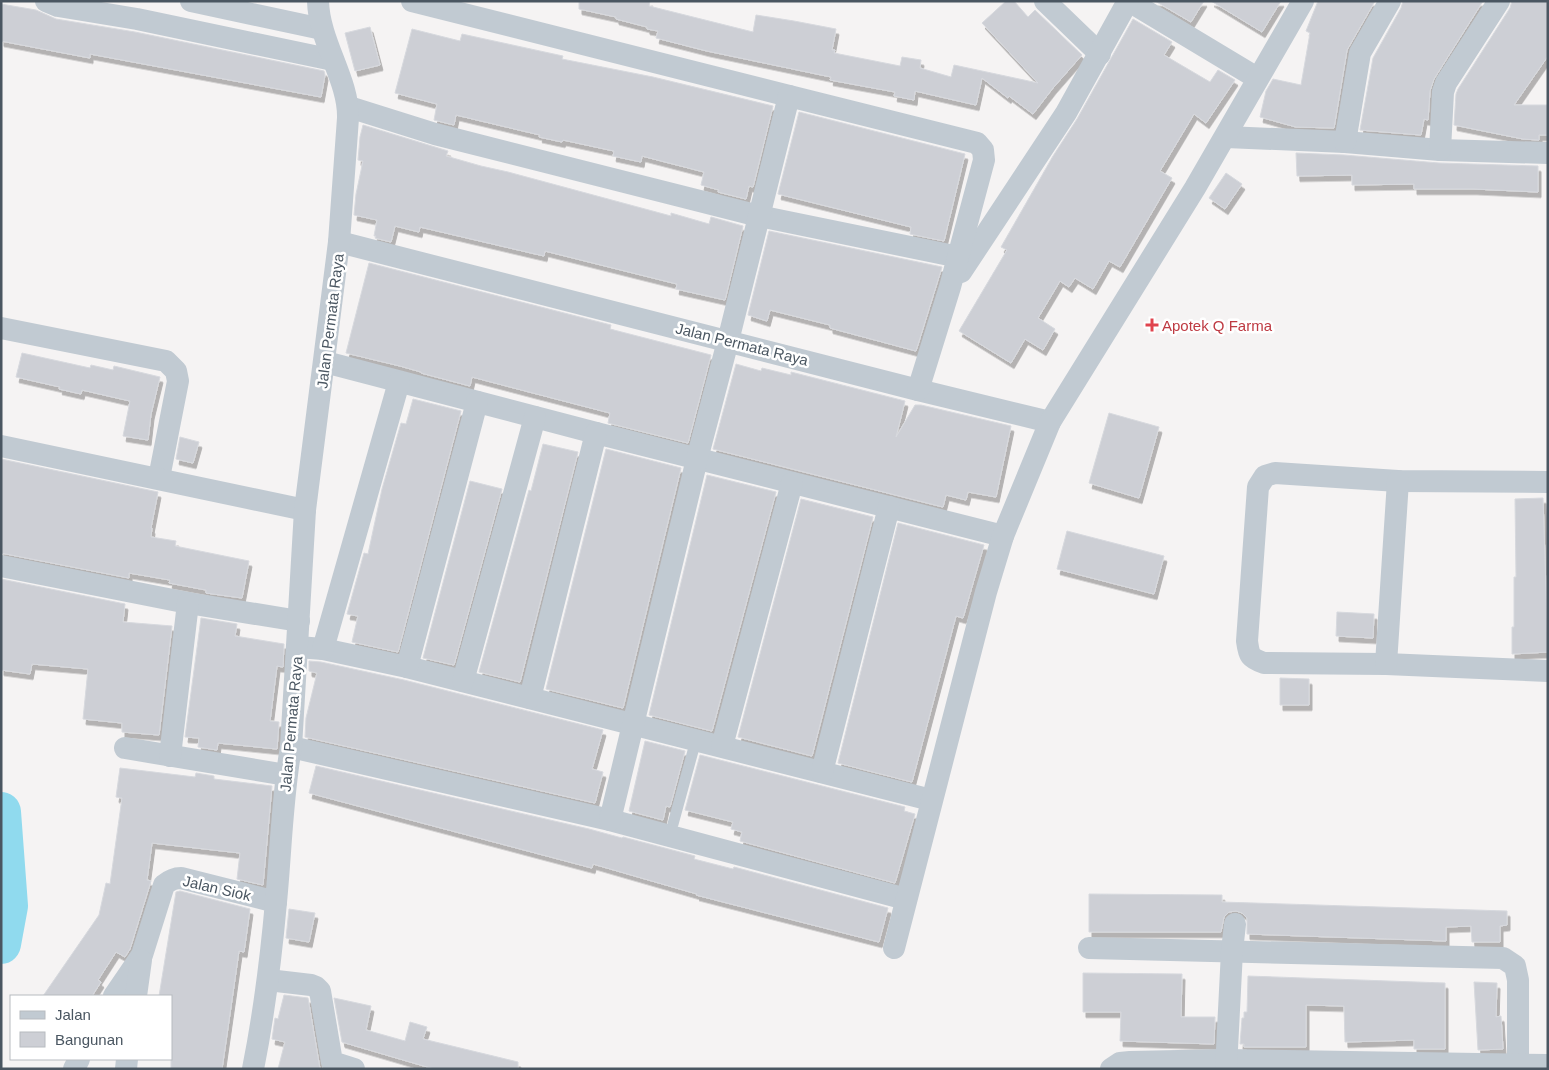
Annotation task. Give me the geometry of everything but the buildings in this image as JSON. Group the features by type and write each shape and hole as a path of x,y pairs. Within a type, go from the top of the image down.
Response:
{"street":[{"path":"46,1 58,6 137,19 333,60"},
{"path":"191,1 322,29"},
{"path":"318,1 322,29 349,107 340,242"},
{"path":"412,1 977,143 983,150 984,160 959,257 918,390"},
{"path":"1045,1 1100,54"},
{"path":"950,287 1066,113 1129,1 1258,78"},
{"path":"894,948 986,592 1003,536 1050,422 1226,136 1302,1"},
{"path":"1345,142 1360,53 1390,1"},
{"path":"1440,150 1446,83 1498,1"},
{"path":"610,820 696,458 728,341 788,96"},
{"path":"349,107 435,134 759,216 959,257"},
{"path":"1226,136 1345,142 1440,150 1548,153"},
{"name":"Jalan Permata Raya","path":"253,1069 268,980 286,775 291,747 305,510 340,242 1050,422"},
{"path":"1,328 166,361 176,371 178,381 159,478"},
{"path":"325,362 1003,536"},
{"path":"323,649 399,382"},
{"path":"408,667 477,402"},
{"path":"463,681 535,417"},
{"path":"530,698 596,433"},
{"path":"1,446 305,510"},
{"path":"1548,482 1398,481 1275,473 1265,476 1258,487 1247,641 1248,654 1253,659 1264,663 1386,664 1548,671"},
{"path":"1386,664 1398,481"},
{"path":"722,746 792,483"},
{"path":"822,772 890,507"},
{"path":"1,566 188,603 299,621"},
{"path":"170,756 188,603"},
{"path":"298,647 323,649 408,667 931,800"},
{"path":"291,747 610,820 906,899"},
{"path":"125,748 286,775"},
{"name":"Jalan Siok","path":"115,995 142,955 164,885 175,878 182,878 276,902"},
{"path":"1226,1064 1235,924"},
{"path":"1089,948 1503,958 1515,966 1518,980 1518,1066"},
{"path":"136,995 142,955"},
{"path":"268,980 311,985 320,990 332,1062 346,1068"},
{"path":"1111,1069 1120,1063 1130,1062 1548,1065"}],"lane":[{"path":"673,824 696,740"}],"waterway":[{"path":"1,812 8,906 1,944"}],"place":[{"name":"Apotek Q Farma","path":"1152,325"}]}
